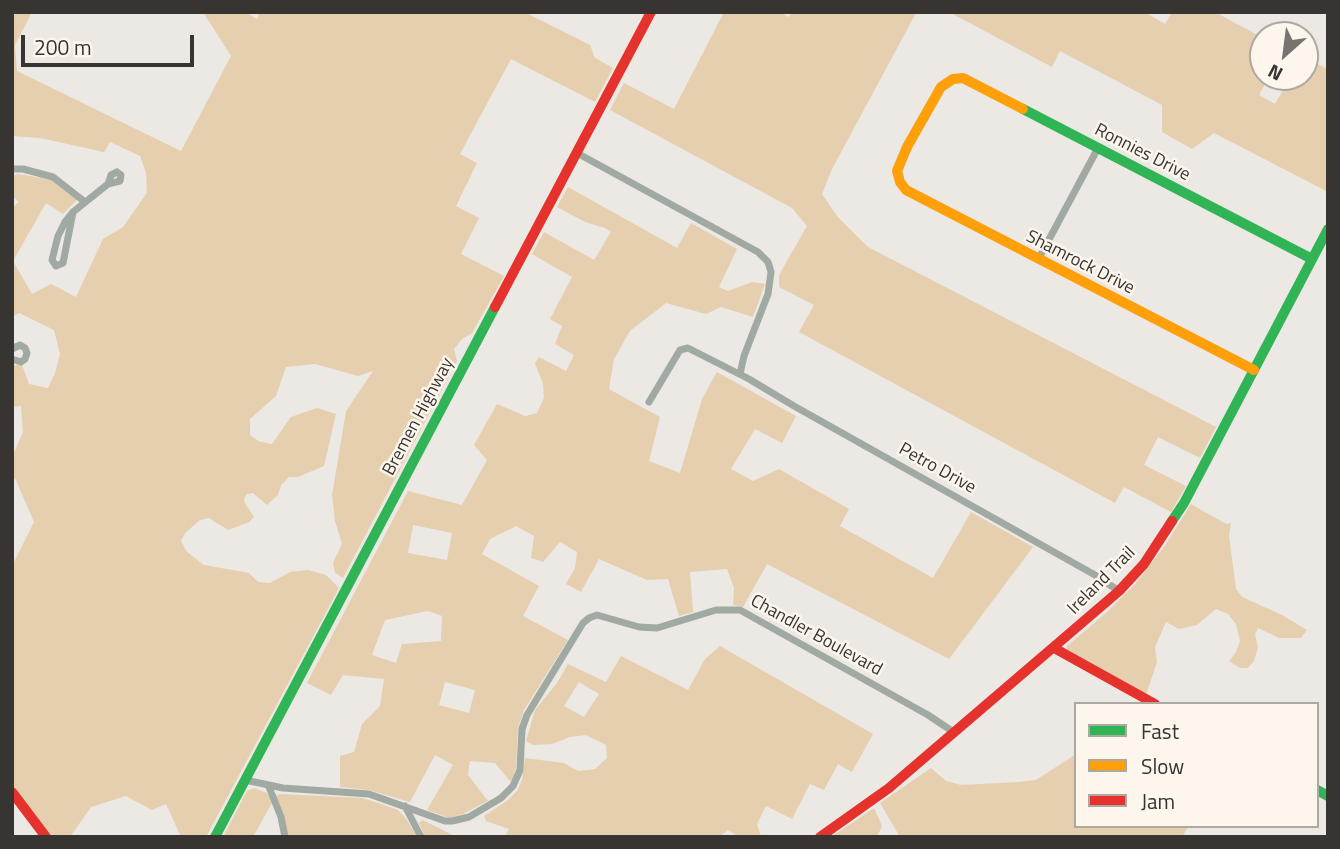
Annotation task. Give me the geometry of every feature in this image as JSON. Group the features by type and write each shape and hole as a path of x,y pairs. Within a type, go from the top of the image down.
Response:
{"street":[{"name":"Bremen Highway","path":"215,837 651,12"},
{"name":"Ronnies Drive","path":"898,177 901,160 944,83 958,78 967,79 1312,259"},
{"path":"1038,260 1098,148"},
{"path":"577,153 758,252 768,262 771,272 770,287 740,374"},
{"path":"12,169 23,169 53,177 85,202"},
{"name":"Shamrock Drive","path":"898,177 902,186 912,194 1254,370"},
{"path":"73,212 65,257 62,265 56,266 52,260 65,222 73,212 108,184"},
{"name":"Ireland Trail","path":"820,837 889,788 955,733 1119,591 1144,564 1174,521 1328,229"},
{"path":"12,349 20,345 27,353 21,362 12,359"},
{"name":"Petro Drive","path":"649,402 677,353 682,348 688,348 740,374 1086,569 1119,591"},
{"name":"Chandler Boulevard","path":"245,780 269,787 358,792 452,821 469,817 508,792 518,778 522,729 527,715 583,624 589,618 603,614 639,627 657,628 716,610 740,610 928,715 955,733"},
{"path":"1054,648 1151,702"},
{"path":"269,787 278,806 285,837"},
{"path":"12,792 46,837"},
{"path":"404,806 421,837"}],"shaded area":[{"path":"12,12 32,12 15,45 17,71 181,151 231,56 203,12 245,12 257,19 260,12 524,12 590,45 595,58 613,68 595,102 511,59 460,154 477,163 456,206 479,218 461,254 504,276 472,333 462,339 454,349 457,361 343,578 335,573 333,563 342,544 335,521 332,495 346,411 373,371 358,376 315,364 286,367 276,396 250,419 250,435 258,441 272,444 291,417 317,408 336,414 324,466 298,477 289,477 281,485 278,495 267,505 253,493 247,494 245,503 254,517 249,522 228,530 209,518 200,520 185,533 181,541 187,552 204,565 249,573 258,582 270,583 290,572 308,570 326,575 339,588 206,837 181,837 166,804 152,810 126,796 91,807 70,837 53,837 32,816 12,784 12,566 34,522 15,478 12,482 12,457 23,432 21,406 12,407 12,365 22,365 29,384 48,388 60,354 54,330 19,313 12,317 12,208 19,202 12,196 12,175 52,180 77,200 63,214 46,203 13,261 32,294 51,284 76,297 103,239 123,227 147,193 146,173 140,156 110,142 104,152 40,138 12,136"},
{"path":"724,12 780,12 789,17 792,12 921,12 916,13 832,169 822,194 837,216 868,247 1216,427 1200,458 1158,437 1144,465 1186,486 1171,512 1124,487 1115,503 799,332 814,305 779,287 779,275 807,226 792,208 610,110 624,83 674,109"},
{"path":"949,12 1148,12 1165,24 1172,12 1215,12 1249,30 1249,91 1261,91 1259,95 1275,104 1283,91 1319,91 1319,65 1328,69 1328,192 1214,133 1192,149 1162,132 1162,105 1060,51 1052,67"},
{"path":"568,187 677,248 691,223 737,249 719,287 728,291 752,282 765,284 753,317 721,307 706,314 666,303 630,331 614,359 609,389 660,417 649,461 680,473 702,399 717,372 796,416 782,443 755,429 731,469 753,481 779,469 849,509 840,526 933,578 971,512 1033,547 949,659 767,564 743,607 733,605 734,588 727,569 690,572 693,612 679,616 668,579 647,580 599,559 581,592 566,584 575,568 577,552 560,542 543,562 531,558 534,536 516,526 490,539 482,554 539,586 523,616 568,640 524,710 518,728 513,779 510,781 495,763 470,761 468,775 488,801 449,818 427,810 453,765 435,755 410,802 369,790 340,787 340,756 354,752 362,724 380,706 384,679 343,675 331,695 307,683 408,491 462,505 487,460 474,445 497,404 525,416 537,413 544,398 543,384 535,363 539,357 566,371 574,355 555,344 562,326 550,319 572,277 532,254 544,232 594,260 611,232 557,207","holes":["413,525 452,533 447,560 408,553","428,611 442,616 441,641 402,644 396,663 372,655 385,620","445,682 475,690 469,713 439,705"]},
{"path":"1191,504 1226,524 1231,523 1229,536 1236,589 1242,597 1307,630 1301,638 1279,638 1258,628 1255,634 1258,648 1254,661 1248,668 1240,668 1229,661 1240,641 1236,624 1228,614 1216,609 1197,625 1179,629 1166,622 1155,647 1157,662 1146,695 1067,651 1067,646 1137,582 1166,544"},
{"path":"720,646 873,734 852,772 838,764 824,790 810,784 792,819 766,806 757,824 761,837 739,837 728,830 719,837 505,837 509,829 486,821 484,816 517,791 522,780 525,758 564,763 578,771 595,769 607,758 606,745 586,735 570,737 552,744 533,745 526,741 535,710 557,683 568,664 606,682 621,656 688,690 705,659","holes":["579,682 599,694 584,717 564,706"]},
{"path":"1074,755 1074,828 1188,828 1182,837 900,837 880,803 931,768 946,781 961,785 1036,780"},
{"path":"254,788 267,793 272,803 253,837 223,837 247,791"},
{"path":"276,796 362,798 398,810 417,837 288,837"},
{"path":"874,808 882,826 877,837 831,837"},
{"path":"422,820 456,837 425,837 419,823"}],"traffic: fast":[{"path":"1023,109 1312,259"},
{"path":"1172,521 1184,503 1328,229"},
{"path":"215,837 495,307"},
{"path":"1319,791 1328,796"}],"traffic: slow":[{"path":"1023,109 963,78 953,79 941,87 907,147 897,171 900,182 906,190 1254,370"}],"traffic: jam":[{"path":"495,307 651,12"},
{"path":"820,837 889,788 1119,591 1144,564 1172,521"},
{"path":"1054,648 1151,702"},
{"path":"12,792 46,837"}]}
